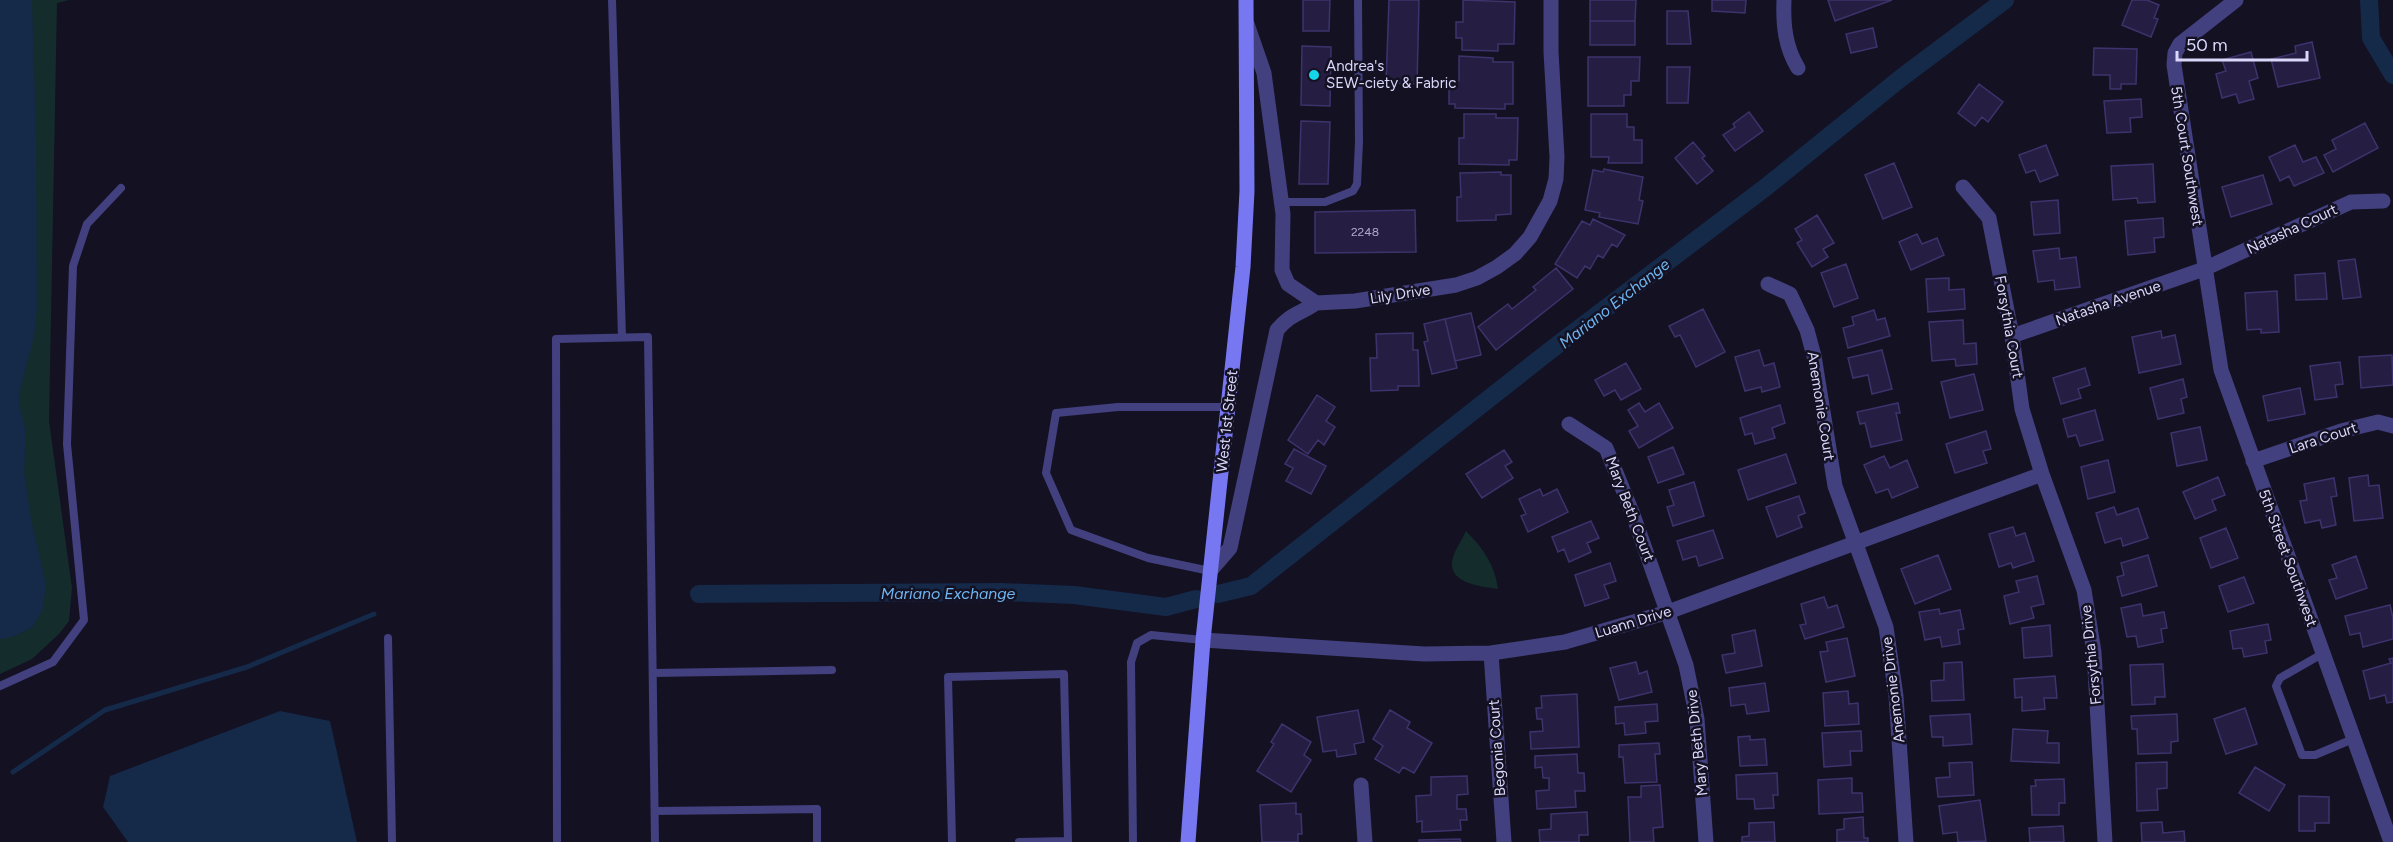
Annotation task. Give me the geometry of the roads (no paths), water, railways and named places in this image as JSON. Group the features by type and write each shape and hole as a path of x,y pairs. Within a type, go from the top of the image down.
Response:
{"main road":[{"name":"West 1st Street","path":"1188,842 1203,640 1243,267 1247,190 1246,0"}],"street":[{"name":"Lily Drive","path":"1316,303 1355,302 1456,285 1478,278 1497,267 1515,254 1530,237 1550,201 1556,179 1551,0"},
{"path":"1784,0 1783,28 1798,68"},
{"name":"5th Court Southwest","path":"2204,269 2175,82 2175,53 2180,44 2236,0"},
{"path":"1210,571 1230,548 1277,330 1287,318 1316,303 1288,284 1282,270 1283,214 1264,73 1245,19"},
{"name":"Forsythia Court","path":"1963,187 1989,218 2012,336 2022,409 2042,474"},
{"name":"Natasha Court","path":"2204,269 2351,202 2383,201"},
{"name":"Natasha Avenue","path":"2012,336 2204,269"},
{"name":"5th Street Southwest","path":"2204,269 2221,370 2391,842"},
{"name":"Anemonie Court","path":"1768,284 1790,294 1807,330 1814,356 1835,486 1854,543"},
{"name":"Lara Court","path":"2253,461 2341,430 2378,422 2393,426"},
{"name":"Mary Beth Court","path":"1569,424 1606,448 1668,612"},
{"name":"Luann Drive","path":"1203,640 1424,654 1491,653 1565,642 1668,612 2042,474"},
{"name":"Forsythia Drive","path":"2042,474 2084,590 2090,621 2105,842"},
{"name":"Anemonie Drive","path":"1854,543 1886,627 1894,672 1906,842"},
{"name":"Mary Beth Drive","path":"1668,612 1693,690 1706,842"},
{"name":"Begonia Court","path":"1491,653 1504,842"},
{"path":"1361,785 1365,842"}],"lane":[{"path":"612,0 622,337"},
{"path":"1281,202 1325,202 1353,191 1357,184 1358,0"},
{"path":"0,686 53,662 84,620 66,444 73,266 87,224 122,188"},
{"path":"557,842 556,339 622,337 648,337 655,842"},
{"path":"1210,571 1148,558 1071,530 1046,473 1056,413 1118,407 1228,407"},
{"path":"1133,842 1131,662 1137,643 1151,635 1203,640"},
{"path":"388,638 392,842"},
{"path":"2322,654 2280,678 2276,686 2286,717 2302,755 2315,755 2353,739"},
{"path":"652,673 832,670"},
{"path":"952,842 948,677 1064,674 1068,841 1019,842"},
{"path":"655,811 817,809 817,842"}],"water":[{"path":"0,0 32,0 37,308 34,337 19,393 26,432 24,472 31,519 46,584 43,608 33,627 12,637 0,639"},
{"path":"280,711 330,721 357,842 128,842 103,807 110,776"}],"waterway":[{"name":"Mariano Exchange","path":"1218,594 1251,586 1552,349 1766,187 1901,78 2005,0"},
{"name":"Mariano Exchange","path":"2369,0 2371,38 2393,75"},
{"name":"Mariano Exchange","path":"699,594 1002,592 1074,595 1166,607 1196,599"},
{"path":"13,772 105,710 247,667 374,614"}],"place":[{"name":"Andrea's SEW-ciety & Fabric","path":"1314,75"}]}
